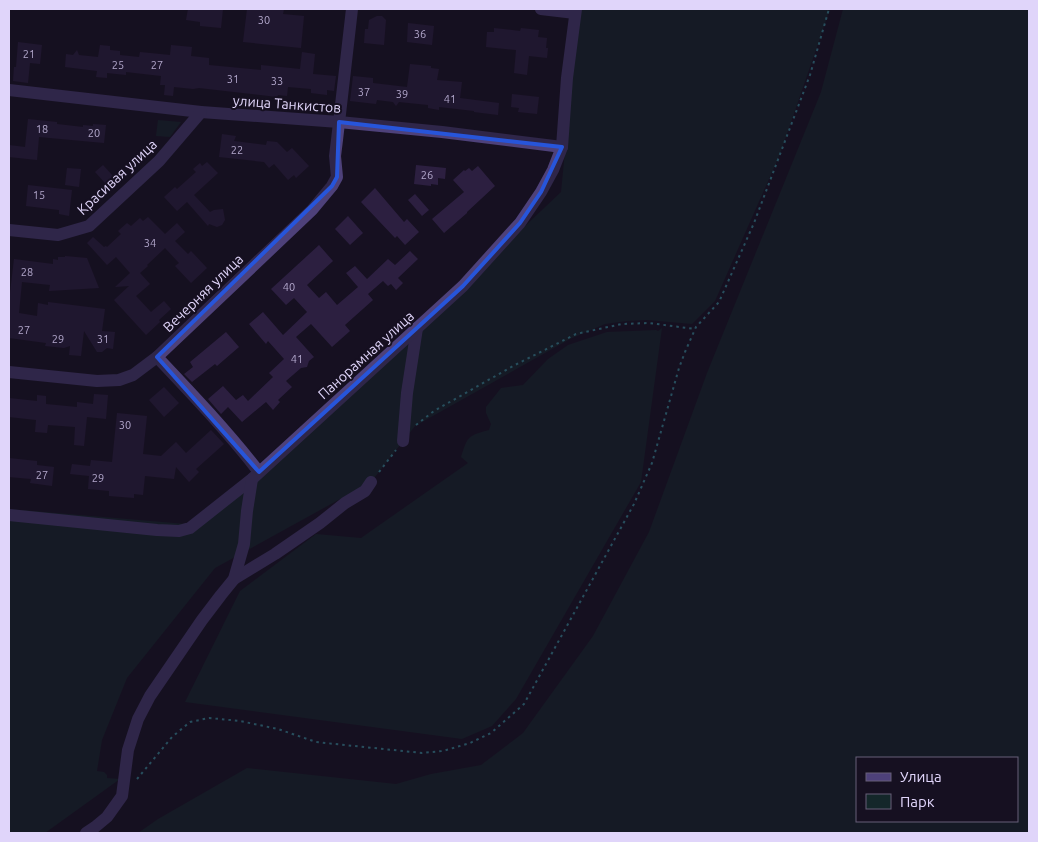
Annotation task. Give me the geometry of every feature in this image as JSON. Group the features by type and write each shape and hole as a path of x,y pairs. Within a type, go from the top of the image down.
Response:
{"street":[{"name":"Вечерняя улица","path":"9,372 97,381 119,380 133,375 158,356 312,210 337,177 336,156 339,122 352,9"},
{"path":"541,9 576,11"},
{"name":"Панорамная улица","path":"9,514 179,531 190,528 255,476 463,286 520,222 541,192 553,170 562,147 567,78 576,11"},
{"name":"улица Танкистов","path":"9,90 201,112 442,132 562,147"},
{"name":"Красивая улица","path":"9,230 58,235 89,226 158,161 201,112"},
{"path":"403,441 407,393 417,328"},
{"path":"158,356 246,455 255,476 247,511 244,544 234,579"},
{"path":"86,833 107,816 122,796 128,750 138,719 150,696 221,595 234,579 320,523 365,490 371,482"}],"path":[{"path":"122,796 172,737 190,722 209,718 240,721 278,728 316,742 422,753 442,751 470,743 491,733 524,704 634,504 652,463 679,368 695,329 719,302 754,223 810,76 829,9"},
{"path":"371,482 415,426 434,411 513,366 576,334 622,324 648,323 695,329"}],"highlighted area":[{"path":"339,122 562,147 541,192 520,223 463,286 259,472 157,357 332,186 337,177"}],"green space":[{"path":"579,9 830,9 780,154 715,301 692,324 647,320 627,321 605,324 570,339 415,426 371,482 215,568 127,678 102,740 97,771 104,772 107,778 120,779 45,833 9,833 9,509 198,525 258,479 561,192"},
{"path":"843,9 1029,9 1029,833 138,833 158,819 247,768 396,784 431,774 481,765 523,733 593,636 649,532 707,373 821,92"},
{"path":"158,120 181,122 170,137 156,136"},
{"path":"662,328 641,482 516,699 492,726 462,739 185,702 240,591 316,534 361,538 468,463 461,457 465,445 472,436 489,430 491,424 486,413 486,407 501,388 523,385 548,359 568,345 607,332 658,331"}],"building":[{"path":"188,9 223,9 221,28 200,26 200,22 186,20"},
{"path":"247,9 284,9 283,14 304,16 301,48 243,42"},
{"path":"382,16 386,20 384,45 364,43 365,29 368,29 369,20"},
{"path":"408,23 434,26 432,45 407,42"},
{"path":"494,28 520,31 521,28 539,30 538,37 547,38 547,58 529,56 527,75 514,73 516,50 486,47 487,32 494,32"},
{"path":"18,42 42,45 40,64 30,63 28,83 13,81"},
{"path":"100,45 110,46 110,50 120,51 120,55 139,57 140,52 170,55 171,45 192,47 191,56 209,58 209,65 261,70 261,65 300,69 302,52 315,54 313,74 336,76 334,91 327,90 327,95 311,93 311,89 288,87 287,96 278,95 277,97 174,87 173,96 164,95 165,85 160,85 161,76 126,72 126,75 107,73 107,78 96,77 97,71 65,67 66,54 73,55 77,50 79,55 98,57"},
{"path":"410,64 431,66 431,68 439,69 437,80 462,82 460,98 499,103 498,115 439,107 439,110 428,108 428,105 399,102 396,106 393,102 377,100 376,104 350,101 353,76 373,78 373,83 407,87"},
{"path":"512,94 539,97 537,114 518,112 519,108 511,107"},
{"path":"28,119 83,127 83,125 93,126 93,124 106,125 104,143 39,137 37,160 9,157 9,145 25,147"},
{"path":"222,134 236,136 234,141 266,145 267,141 277,142 287,152 292,148 309,166 296,178 294,175 288,180 274,164 269,168 264,162 219,157"},
{"path":"207,162 218,173 194,195 210,212 223,209 225,220 222,225 217,227 209,224 208,226 187,202 177,211 164,197 175,187 177,189 196,172 193,169 200,163 202,166"},
{"path":"103,165 113,176 105,183 95,172"},
{"path":"416,165 446,168 445,179 438,178 438,185 414,184"},
{"path":"478,166 495,186 444,233 432,219 464,192 453,180 464,170 469,168 472,171"},
{"path":"67,168 81,169 79,187 65,185"},
{"path":"28,185 72,190 69,216 59,214 59,210 26,206"},
{"path":"375,188 404,222 407,219 419,232 405,245 397,236 395,238 361,202"},
{"path":"415,194 429,210 422,216 408,200"},
{"path":"348,216 363,233 350,245 335,229"},
{"path":"148,217 165,234 177,223 185,232 175,241 188,254 191,251 207,268 191,283 175,266 179,263 165,248 147,265 140,273 150,284 136,296 151,312 164,301 171,309 146,335 114,300 129,286 115,287 130,273 116,257 107,265 87,243 93,237 104,247 107,247 121,234 118,231 127,223 131,226 140,218 143,221"},
{"path":"319,245 333,261 307,285 319,298 326,292 337,305 358,287 346,273 355,266 367,279 388,259 395,265 410,251 418,259 398,278 403,283 396,290 391,284 388,286 383,281 368,294 373,300 345,325 350,331 332,347 311,324 296,337 314,357 309,361 307,367 301,368 286,381 292,387 278,400 280,402 273,410 266,402 242,422 228,407 221,414 208,399 223,386 236,400 243,395 248,401 273,377 269,373 284,359 268,341 266,344 249,324 263,312 283,335 307,312 294,298 286,305 271,289"},
{"path":"58,257 87,258 99,288 49,291 50,285 22,282 19,313 37,316 38,303 48,305 48,302 105,309 102,331 115,332 113,349 107,348 102,352 97,352 84,331 81,356 69,355 70,346 64,348 45,346 46,343 9,338 9,301 14,259 53,264 53,259 58,260"},
{"path":"226,332 239,347 217,366 215,364 192,382 184,374 193,367 190,362"},
{"path":"164,387 179,403 164,417 149,400"},
{"path":"94,394 108,395 106,419 87,417 84,446 74,445 75,427 48,425 47,433 35,432 36,420 9,417 9,398 37,401 37,395 46,396 46,404 77,407 77,402 93,404"},
{"path":"117,413 147,416 143,454 161,456 176,442 186,453 211,430 224,444 196,469 199,472 189,482 176,467 174,479 145,476 143,495 134,494 134,498 109,496 109,491 88,489 89,476 70,474 72,464 90,466 91,460 112,462"},
{"path":"9,458 37,461 37,465 54,467 52,486 30,483 31,479 9,477"}]}
